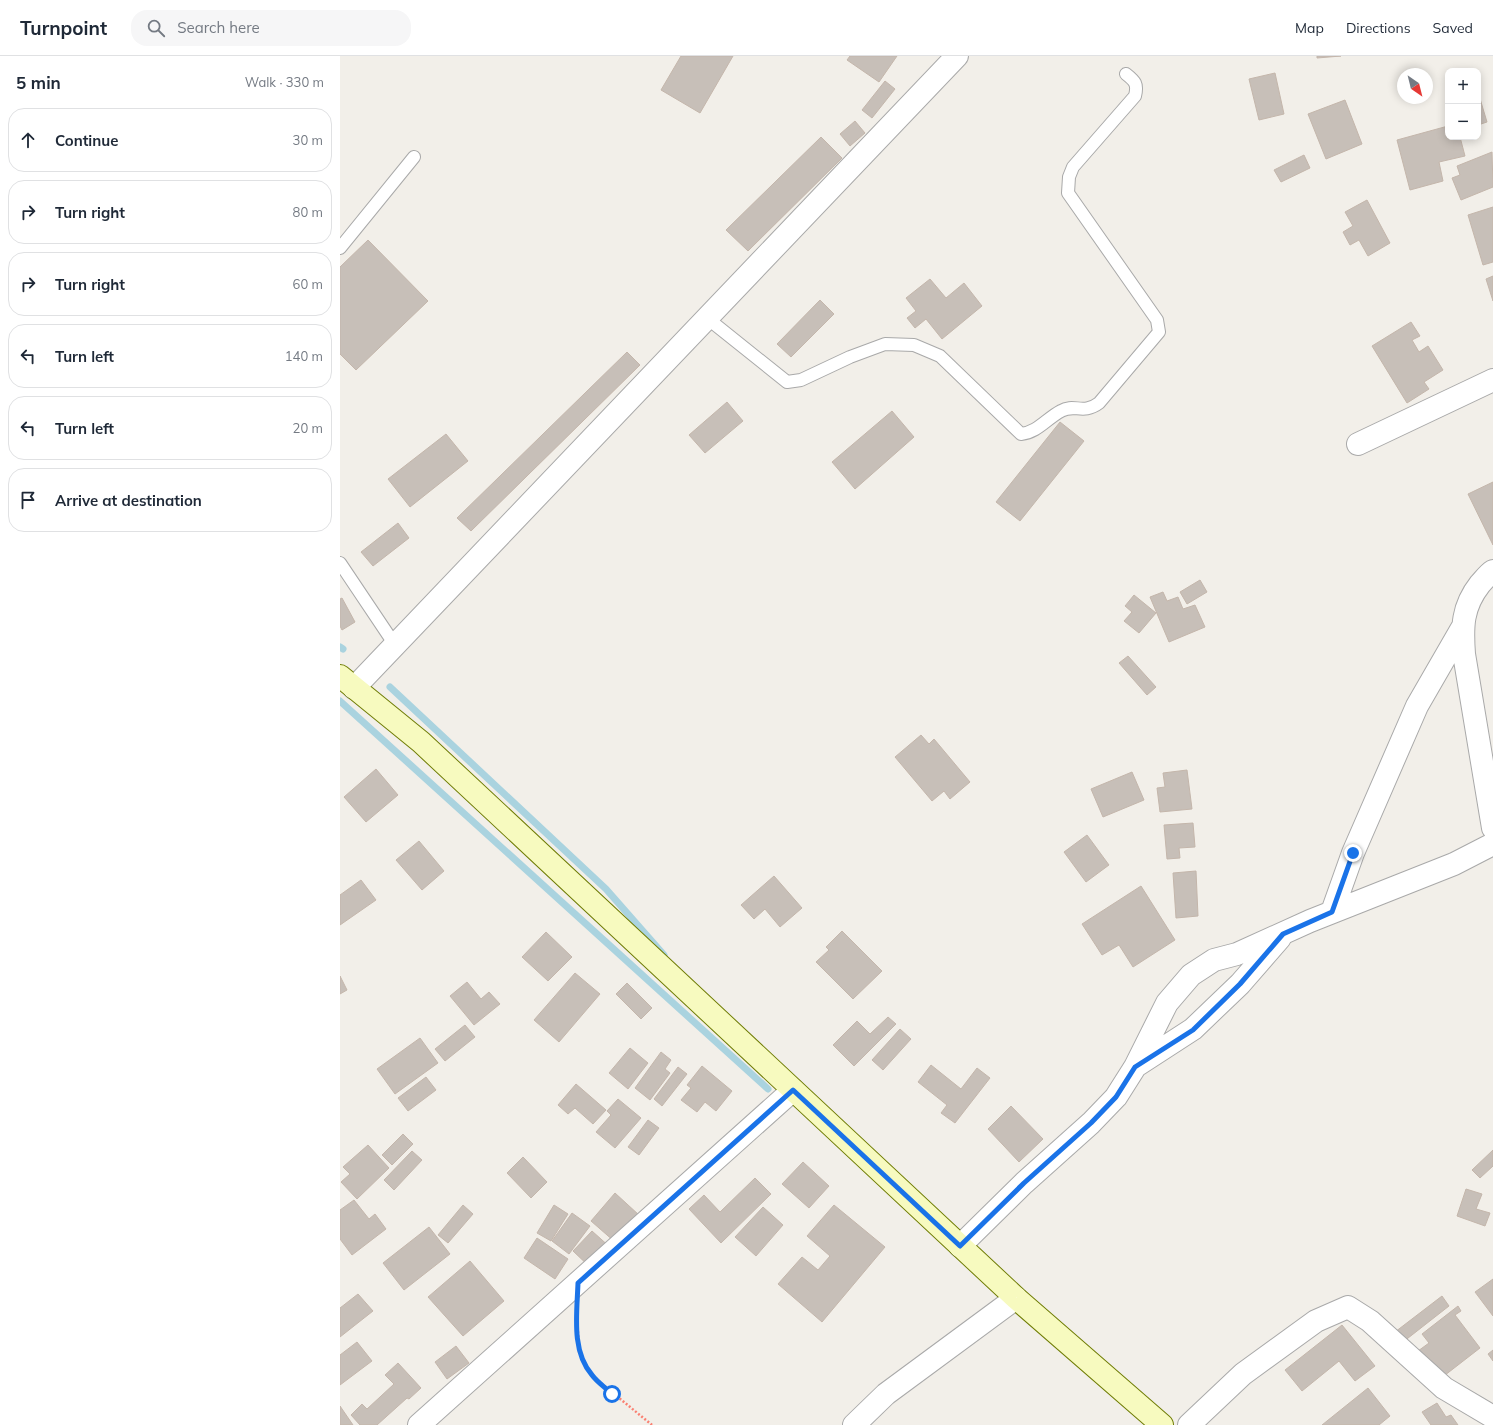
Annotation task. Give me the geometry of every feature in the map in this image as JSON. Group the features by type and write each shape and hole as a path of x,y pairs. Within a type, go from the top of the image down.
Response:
{"main road":[{"path":"347,682 421,742 1016,1298 1162,1425"}],"street":[{"path":"347,682 395,645 957,56"},
{"path":"1358,444 1493,380"},
{"path":"1332,912 1353,853 1417,706 1462,628 1468,604 1478,588 1493,571"},
{"path":"1462,628 1464,654 1493,828"},
{"path":"960,1246 1024,1183 1091,1123 1116,1097 1135,1067 1167,1003 1190,975 1214,960 1236,954 1332,912 1454,864 1493,844"},
{"path":"1135,1067 1193,1030 1240,984 1283,934"},
{"path":"419,1425 793,1090"},
{"path":"854,1425 886,1394 1016,1298"},
{"path":"1189,1425 1243,1374 1316,1321 1348,1307 1370,1321 1444,1388 1493,1417"}],"lane":[{"path":"707,318 787,382 801,380 850,357 885,344 914,345 940,356 1021,434 1031,433 1061,410 1069,408 1091,409 1099,403 1159,332 1157,320 1068,193 1073,167 1135,96 1137,87 1136,82 1126,74"},
{"path":"340,248 414,157"},
{"path":"340,563 395,645"}],"path":[{"path":"578,1283 577,1324 579,1352 591,1375 652,1425"}],"building":[{"path":"681,56 733,56 700,113 661,90"},
{"path":"850,56 897,56 879,82 847,60"},
{"path":"1317,56 1341,56 1317,58"},
{"path":"1275,73 1284,114 1259,120 1249,79"},
{"path":"885,81 895,89 872,118 862,110"},
{"path":"1345,100 1362,144 1326,159 1308,114"},
{"path":"1481,102 1487,122 1481,124"},
{"path":"855,121 865,133 850,146 840,134"},
{"path":"1445,127 1445,140 1461,140 1465,156 1439,162 1443,181 1410,190 1397,140"},
{"path":"821,137 842,158 748,251 726,230"},
{"path":"1492,152 1493,187 1461,200 1452,178 1460,175 1457,166"},
{"path":"1304,155 1310,168 1281,182 1274,170"},
{"path":"1367,200 1390,243 1368,256 1359,240 1350,245 1343,232 1353,226 1345,212"},
{"path":"1493,207 1493,262 1483,265 1468,215"},
{"path":"368,240 428,301 356,370 340,354 340,267"},
{"path":"1493,276 1493,301 1486,279"},
{"path":"930,279 946,298 964,283 982,306 942,339 926,319 915,328 907,318 916,311 906,298"},
{"path":"820,300 834,314 791,357 777,344"},
{"path":"1411,322 1420,336 1412,340 1419,352 1428,346 1443,370 1424,382 1429,389 1407,403 1372,346"},
{"path":"627,352 640,365 471,531 457,518"},
{"path":"727,402 743,421 705,453 689,435"},
{"path":"892,411 914,437 855,489 832,462"},
{"path":"1060,422 1084,441 1020,521 996,502"},
{"path":"446,434 468,461 410,507 388,479"},
{"path":"1493,482 1493,545 1468,494"},
{"path":"398,523 409,538 373,566 361,552"},
{"path":"1200,580 1207,592 1187,604 1180,592"},
{"path":"1163,592 1167,601 1178,597 1183,609 1195,605 1205,627 1169,642 1150,597"},
{"path":"1134,595 1156,613 1139,633 1124,621 1132,612 1125,606"},
{"path":"342,598 355,622 342,630 340,626 340,599"},
{"path":"1128,656 1156,687 1147,695 1119,663"},
{"path":"921,735 929,744 934,739 970,782 950,799 944,791 932,801 895,757"},
{"path":"376,769 398,795 366,822 344,797"},
{"path":"1187,770 1192,809 1160,812 1157,788 1165,787 1163,773"},
{"path":"1132,772 1144,800 1103,817 1091,789"},
{"path":"1193,823 1195,847 1179,848 1180,858 1167,859 1164,825"},
{"path":"1087,835 1109,865 1086,882 1064,852"},
{"path":"419,841 444,871 422,890 396,860"},
{"path":"1196,871 1198,916 1176,918 1173,873"},
{"path":"774,876 802,908 780,927 765,909 754,919 741,905"},
{"path":"361,880 376,900 340,925 340,895"},
{"path":"1141,886 1175,940 1133,967 1119,945 1102,955 1082,924"},
{"path":"842,931 882,971 853,999 816,962 829,950 826,947"},
{"path":"546,932 572,957 548,981 522,957"},
{"path":"575,973 600,994 559,1042 534,1020"},
{"path":"340,976 347,990 340,994"},
{"path":"467,982 481,999 489,992 500,1004 474,1025 450,996"},
{"path":"627,983 652,1008 641,1019 616,994"},
{"path":"888,1017 896,1024 854,1066 833,1045 857,1021 870,1034"},
{"path":"465,1025 475,1037 445,1061 435,1049"},
{"path":"900,1029 911,1039 883,1070 872,1060"},
{"path":"420,1038 438,1063 395,1094 377,1069"},
{"path":"630,1048 648,1063 628,1089 609,1073"},
{"path":"661,1052 671,1060 665,1069 670,1073 650,1100 635,1088"},
{"path":"931,1065 961,1089 977,1068 990,1078 955,1123 941,1113 947,1105 918,1082"},
{"path":"702,1066 732,1091 716,1111 705,1102 697,1112 681,1100 691,1088 687,1085"},
{"path":"678,1067 687,1074 662,1106 654,1099"},
{"path":"426,1077 436,1090 408,1111 398,1098"},
{"path":"576,1084 606,1110 593,1124 575,1108 568,1114 558,1105"},
{"path":"618,1099 641,1118 615,1148 596,1132 611,1115 607,1111"},
{"path":"1011,1106 1043,1139 1019,1162 988,1129"},
{"path":"648,1120 659,1128 639,1155 628,1147"},
{"path":"403,1134 413,1144 392,1165 382,1155"},
{"path":"368,1145 389,1168 357,1199 341,1182 350,1174 343,1167"},
{"path":"1493,1150 1493,1166 1480,1178 1472,1170"},
{"path":"412,1151 422,1160 394,1190 384,1180"},
{"path":"523,1157 547,1182 531,1198 507,1173"},
{"path":"803,1162 829,1186 809,1208 782,1184"},
{"path":"755,1178 771,1194 721,1243 689,1209 704,1195 720,1212"},
{"path":"1466,1189 1482,1194 1476,1209 1490,1213 1485,1226 1457,1216"},
{"path":"615,1193 639,1215 615,1242 591,1221"},
{"path":"354,1200 369,1219 375,1214 386,1229 352,1255 340,1239 340,1210"},
{"path":"463,1205 473,1214 448,1243 438,1235"},
{"path":"554,1205 568,1214 551,1241 537,1233"},
{"path":"834,1205 885,1247 822,1322 778,1284 802,1257 818,1270 830,1256 807,1236"},
{"path":"763,1207 783,1225 756,1256 735,1237"},
{"path":"572,1213 590,1226 569,1254 552,1241"},
{"path":"429,1227 450,1254 404,1290 383,1263"},
{"path":"592,1231 611,1248 592,1269 573,1251"},
{"path":"537,1238 568,1259 555,1279 524,1258"},
{"path":"470,1261 504,1301 463,1336 428,1297"},
{"path":"1493,1279 1493,1316 1475,1292"},
{"path":"358,1294 373,1311 340,1337 340,1308"},
{"path":"1442,1296 1449,1306 1403,1342 1395,1332"},
{"path":"1458,1306 1461,1311 1455,1315 1480,1348 1440,1379 1418,1351 1429,1343 1422,1334"},
{"path":"1342,1325 1375,1366 1355,1381 1339,1361 1302,1391 1285,1370"},
{"path":"357,1342 372,1361 340,1385 340,1355"},
{"path":"456,1346 469,1363 447,1379 435,1362"},
{"path":"1493,1350 1493,1361 1488,1354"},
{"path":"398,1363 421,1388 409,1399 407,1398 377,1425 360,1425 351,1415 362,1404 367,1409 394,1384 385,1375"},
{"path":"1368,1388 1390,1416 1379,1425 1322,1425"},
{"path":"1437,1403 1446,1417 1451,1415 1458,1425 1431,1425 1422,1412"},
{"path":"340,1406 353,1425 340,1425"}],"waterway":[{"path":"390,687 606,889 664,955"},
{"path":"340,701 768,1089"}],"route":[{"path":"612,1394 591,1375 579,1352 577,1324 578,1283 793,1090 960,1246 1024,1183 1091,1123 1116,1097 1135,1067 1193,1030 1240,984 1283,934 1332,912 1353,853"}]}
